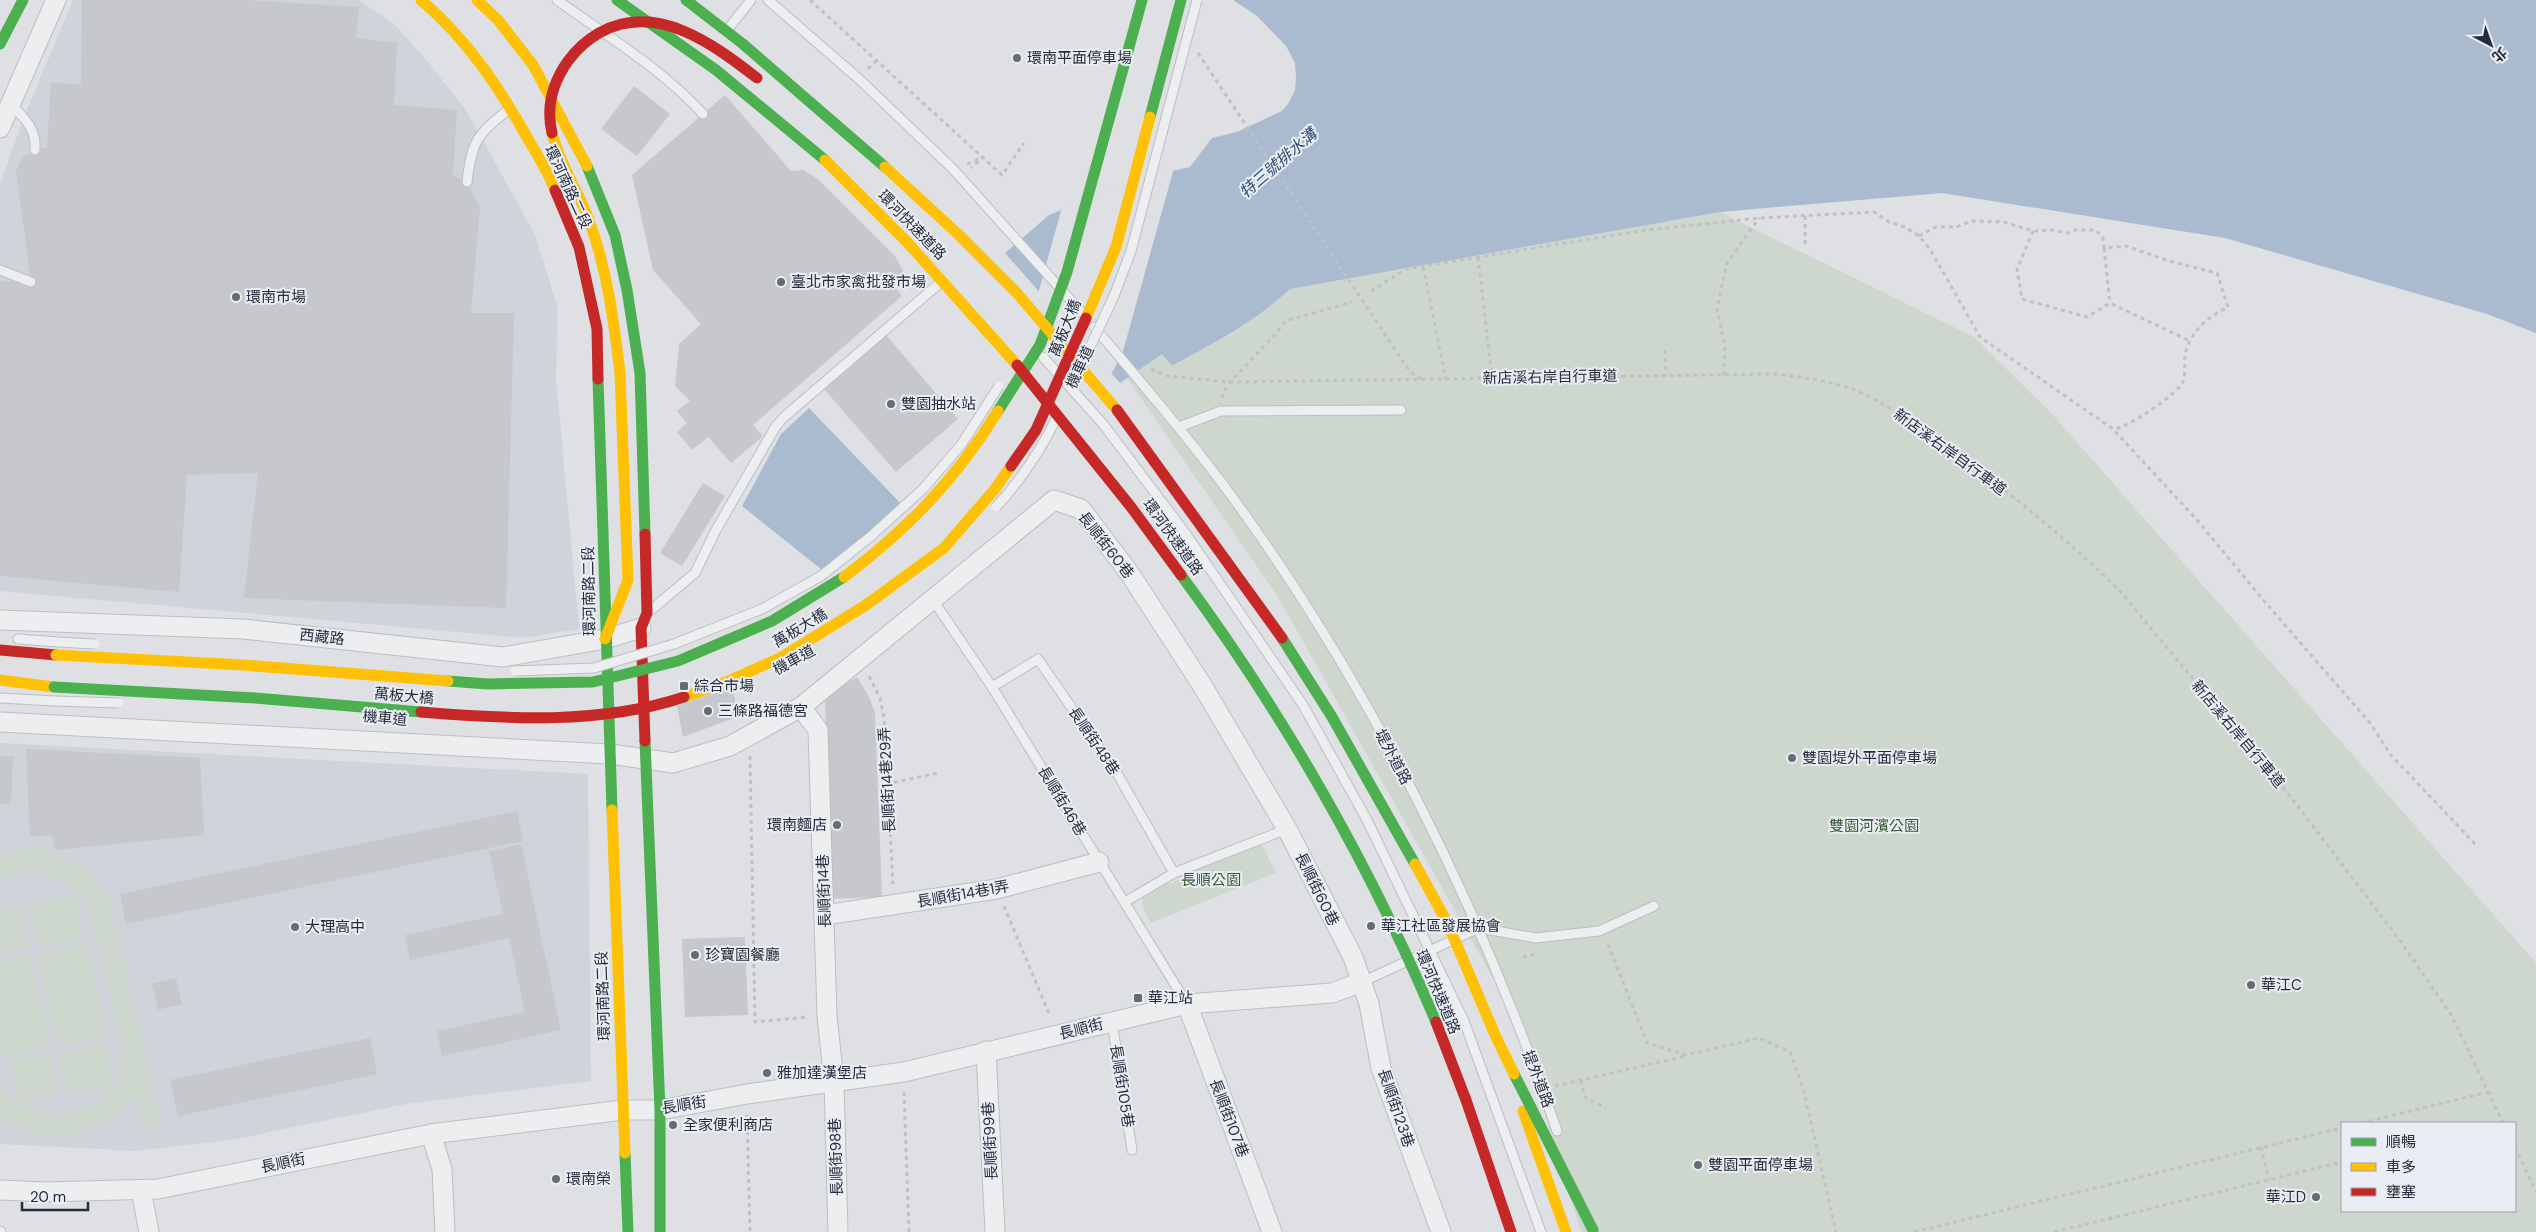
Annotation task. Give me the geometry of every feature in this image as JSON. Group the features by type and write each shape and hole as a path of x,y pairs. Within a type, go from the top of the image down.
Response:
{"main road":[{"path":"0,44 23,0"},
{"name":"環河南路二段","path":"421,0 446,20 480,61 511,108 551,180 579,247 597,328 605,639 628,1232"},
{"name":"環河南路二段","path":"477,0 498,20 533,65 586,163 615,235 627,290 640,373 644,760 660,1110 660,1232"},
{"name":"環河快速道路","path":"617,0 704,60 832,167 943,280 1017,361 1158,540 1225,634 1294,742 1354,849 1415,972 1467,1098 1511,1232"},
{"name":"萬板大橋","path":"0,650 56,655 243,665 488,684 592,682 678,661 772,621 829,588 880,550 933,500 973,452 1040,345 1067,272 1142,0"},
{"name":"萬板大橋","path":"0,680 54,687 255,698 478,717 576,716 629,710 680,698 724,683 790,652 866,605 944,548 995,489 1036,430 1056,389 1116,247 1181,0"},
{"name":"環河快速道路","path":"683,3 743,44 845,130 959,235 1016,292 1119,412 1269,617 1332,717 1389,815 1446,922 1496,1037 1566,1232"},
{"path":"605,639 628,580 620,373 607,282 586,214 558,151 551,129 550,106 555,82 575,50 593,35 616,25 639,21 685,30 731,58 762,82"},
{"path":"825,131 959,235"},
{"path":"579,247 615,235"},
{"path":"1496,1037 1594,1232"}],"street":[{"path":"0,128 56,0"},
{"name":"長順街60巷","path":"644,760 673,763 730,746 801,707 1054,500 1081,509 1130,574 1202,684 1287,829 1353,957 1362,982"},
{"name":"西藏路","path":"2,629 243,629 503,657 605,639 644,620"},
{"name":"長順街14巷","path":"801,707 818,730 827,1016 834,1081"},
{"path":"0,722 610,754 644,760"},
{"name":"長順街14巷1弄","path":"825,915 997,890 1099,862"},
{"name":"長順街","path":"0,1190 45,1192 141,1190 431,1134 623,1110 660,1110 747,1094 904,1072 1187,1004 1332,993 1362,982"},
{"name":"長順街123巷","path":"1362,982 1381,1068 1441,1232"},
{"name":"長順街107巷","path":"1187,1004 1272,1232"},
{"name":"長順街99巷","path":"986,1051 995,1232"},
{"name":"長順街98巷","path":"834,1081 838,1232"},
{"path":"431,1134 442,1169 445,1232"},
{"path":"141,1190 149,1232"}],"lane":[{"path":"557,0 659,72 703,114"},
{"path":"704,60 751,0"},
{"name":"堤外道路","path":"768,0 859,79 953,168 1022,244 1179,427 1223,485 1295,589 1392,751 1479,928"},
{"name":"機車道","path":"1068,394 1114,296 1131,251 1197,0"},
{"path":"683,3 723,36"},
{"path":"10,102 33,129 36,139 35,150"},
{"path":"467,182 470,156 475,142 484,130 511,108"},
{"path":"0,270 31,282"},
{"path":"1048,288 1054,270"},
{"path":"644,620 695,573 716,530 776,426 784,417 943,280"},
{"path":"1034,323 1041,306"},
{"path":"1043,357 1103,424 1186,534 1257,635 1303,706 1362,812 1464,1021 1541,1232"},
{"path":"508,671 594,668 674,644 762,610 821,576 870,537 923,489 961,445 1017,361"},
{"name":"機車道","path":"990,513 1011,492 1047,438 1063,403"},
{"path":"1179,427 1221,411 1401,410"},
{"name":"長順街46巷","path":"934,600 992,687 1187,1004"},
{"path":"2,629 58,642 106,645"},
{"name":"長順街48巷","path":"992,687 1038,659 1118,775 1174,873"},
{"name":"機車道","path":"270,709 445,723 545,727 660,714 763,676"},
{"path":"0,698 132,704"},
{"path":"1124,902 1174,873 1287,829"},
{"path":"1362,982 1479,928 1536,938 1599,930 1654,906"},
{"name":"提外道路","path":"1479,928 1543,1089 1588,1232"},
{"name":"長順街105巷","path":"1112,1022 1132,1150"}],"path":[{"path":"810,0 1002,174 1024,143"},
{"path":"1236,108 1406,366 1415,376 1422,379"},
{"path":"953,168 983,157"},
{"path":"971,168 983,157"},
{"path":"1371,291 1394,275 1406,270 1639,231 1759,218 1874,212 1889,222 1905,227 1919,236 1930,249 1955,298 1980,337 2113,429 2198,520 2265,602 2370,723 2390,754 2478,847"},
{"path":"1805,216 1805,244"},
{"path":"1724,375 1725,348 1717,308 1727,263 1759,218"},
{"path":"1919,236 1936,227 1956,227 1972,221 2004,222 2033,231 2051,230 2068,233 2075,230 2096,230 2103,238 2110,303"},
{"path":"2033,231 2017,270 2022,299 2087,317 2110,303"},
{"path":"2104,248 2126,246 2169,261 2216,273 2228,307 2209,316 2190,341 2186,354 2183,381 2176,390 2127,426 2113,429"},
{"path":"1478,257 1492,378"},
{"path":"1422,267 1446,379"},
{"path":"1221,411 1223,393 1230,382 1286,321 1352,302"},
{"path":"2110,303 2190,341"},
{"path":"1665,350 1666,376"},
{"name":"新店溪右岸自行車道","path":"1147,368 1168,376 1230,382 1775,374 1816,378 1851,389 1885,406 1990,479 2095,567 2120,591 2293,800 2402,942 2452,1016 2503,1122"},
{"name":"長順街14巷29弄","path":"860,660 880,698 884,718 886,784 894,906"},
{"path":"750,736 755,1022 827,1016"},
{"path":"886,784 938,773"},
{"path":"997,890 1059,1035"},
{"path":"1607,940 1647,1043 1686,1056"},
{"path":"1523,957 1542,953"},
{"path":"1543,1089 1759,1038 1790,1052 1803,1088 1836,1232"},
{"path":"904,1072 909,1232"},
{"path":"1581,1080 1585,1097 1606,1108"},
{"path":"2365,1122 2488,1092"},
{"path":"747,1094 750,1232"},
{"path":"1914,1232 2341,1128"},
{"path":"2261,1148 2269,1180"},
{"path":"2516,1149 2536,1192"},
{"path":"2054,1232 2341,1162"}],"shaded area":[{"name":"環南市場","path":"73,0 359,0 396,26 428,62 466,110 535,235 558,308 556,377 579,629 523,638 0,591 0,184 26,112"},
{"name":"大理高中","path":"0,743 588,774 591,1081 406,1104 236,1139 136,1151 0,1144"}],"green space":[{"name":"雙園河濱公園","path":"1720,212 1974,337 2052,414 2536,963 2536,1232 1581,1232 1516,1019 1278,597 1127,378 1162,354 1172,366 1219,340 1277,301 1290,289"},
{"name":"長順公園","path":"1260,841 1276,873 1151,923 1142,904 1145,893 1193,874 1191,868"},
{"path":"46,849 87,870 110,902 162,1124 142,1129 133,1093 119,1112 86,1133 68,1137 36,1137 0,1119 0,1083 11,1099 27,1110 56,1114 74,1113 97,1102 113,1088 120,1072 122,1046 92,918 77,892 53,876 21,870 0,881 0,856 15,850"},
{"path":"76,894 83,938 37,946 30,903"},
{"path":"22,905 29,948 0,953 0,909"},
{"path":"87,943 106,1035 57,1046 37,954"},
{"path":"32,955 51,1047 2,1057 0,962"},
{"path":"106,1044 113,1088 67,1096 59,1052"},
{"path":"51,1052 58,1095 20,1103 10,1061"}],"water":[{"name":"特三號排水溝","path":"1233,0 2536,0 2536,333 2487,314 2225,238 1942,193 1720,212 1290,289 1263,312 1203,349 1172,366 1162,354 1120,383 1005,253 1049,215 1140,178 1190,167 1212,138 1237,132 1282,111 1295,90 1295,63 1286,46 1257,16"},
{"path":"809,408 906,509 826,573 742,506 781,434"}],"pier":[{"path":"1174,168 1122,355 1110,376 1038,294 1062,207 1139,176"}],"building":[{"name":"環南市場","path":"82,0 245,0 359,7 356,38 397,43 394,105 457,110 453,175 467,182 480,207 471,313 514,313 506,608 244,598 258,473 187,475 179,592 0,576 0,281 31,282 16,170 22,158 35,150 47,147 51,83 81,84"},
{"path":"634,86 670,114 637,156 601,129"},
{"name":"臺北市家禽批發市場","path":"725,95 791,171 803,170 818,179 895,256 903,270 901,279 894,286 902,296 753,425 763,436 731,463 708,437 692,450 677,432 687,423 677,411 690,401 675,386 679,344 701,324 653,270 632,175"},
{"name":"雙園抽水站","path":"886,335 958,419 896,472 824,389"},
{"path":"703,483 725,496 682,566 660,553"},
{"path":"857,677 868,695 875,712 882,897 831,899 825,697"},
{"name":"三條路福德宮","path":"732,686 739,716 683,737 677,706"},
{"path":"26,749 200,758 204,835 55,850 52,835 30,837"},
{"path":"0,756 13,756 11,804 0,804"},
{"path":"517,811 523,841 126,924 120,894"},
{"path":"521,844 561,1030 442,1056 437,1031 525,1012 509,938 410,960 405,935 503,914 489,851"},
{"path":"745,937 748,1015 685,1017 682,939"},
{"path":"176,978 182,1004 158,1010 152,984"},
{"path":"370,1038 377,1074 178,1116 170,1080"}],"traffic: fast":[{"path":"0,44 23,0"},
{"path":"617,0 716,70 825,160"},
{"path":"686,0 743,44 885,167"},
{"path":"998,411 1040,345 1067,272 1142,0"},
{"path":"1150,117 1181,0"},
{"path":"587,166 615,235 627,290 640,373 645,534"},
{"path":"598,379 612,810"},
{"path":"1181,575 1254,681 1322,791 1383,905 1436,1022"},
{"path":"448,681 488,684 593,682 678,661 772,621 844,577"},
{"path":"1282,638 1332,717 1415,864"},
{"path":"54,687 255,698 421,712"},
{"path":"645,741 660,1110 660,1232"},
{"path":"1514,1074 1593,1230"},
{"path":"625,1153 628,1232"}],"traffic: slow":[{"path":"421,0 453,31 494,82 539,158 555,190"},
{"path":"477,0 498,20 533,65 587,166"},
{"path":"1086,318 1116,247 1150,117"},
{"path":"552,133 560,156 585,209 601,257 609,296 620,373"},
{"path":"825,160 907,242 1017,365"},
{"path":"885,167 959,235 1016,292 1117,410"},
{"path":"605,639 628,580 620,373"},
{"path":"844,577 889,540 929,502 965,459 998,411"},
{"path":"684,697 724,683 782,657 866,605 944,548 995,489 1011,466"},
{"path":"56,655 243,665 448,681"},
{"path":"0,680 54,687"},
{"path":"612,810 625,1153"},
{"path":"1415,864 1447,922 1496,1037 1514,1074"},
{"path":"1523,1111 1566,1232"}],"traffic: jam":[{"path":"552,133 550,104 558,77 568,61 590,39 620,24 642,22 662,24 683,31 703,40 722,52 757,78"},
{"path":"555,190 579,247 597,329 598,379"},
{"path":"1011,466 1036,430 1086,318"},
{"path":"1017,365 1131,507 1181,575"},
{"path":"1117,410 1282,638"},
{"path":"645,534 647,613 641,628 645,741"},
{"path":"0,650 56,655"},
{"path":"421,712 487,717 553,718 620,712 684,697"},
{"path":"1436,1022 1466,1100 1511,1232"}],"place":[{"name":"環南平面停車場","path":"1017,58"},
{"name":"臺北市家禽批發市場","path":"781,282"},
{"name":"環南市場","path":"236,297"},
{"name":"雙園抽水站","path":"891,404"},
{"name":"綜合市場","path":"684,686"},
{"name":"三條路福德宮","path":"708,711"},
{"name":"雙園堤外平面停車場","path":"1792,758"},
{"name":"環南麵店","path":"837,825"},
{"name":"華江社區發展協會","path":"1371,926"},
{"name":"大理高中","path":"295,927"},
{"name":"珍寶園餐廳","path":"695,955"},
{"name":"華江C","path":"2251,985"},
{"name":"華江站","path":"1138,998"},
{"name":"雅加達漢堡店","path":"767,1073"},
{"name":"全家便利商店","path":"673,1125"},
{"name":"雙園平面停車場","path":"1698,1165"},
{"name":"環南榮","path":"556,1179"},
{"name":"華江D","path":"2316,1197"}]}
